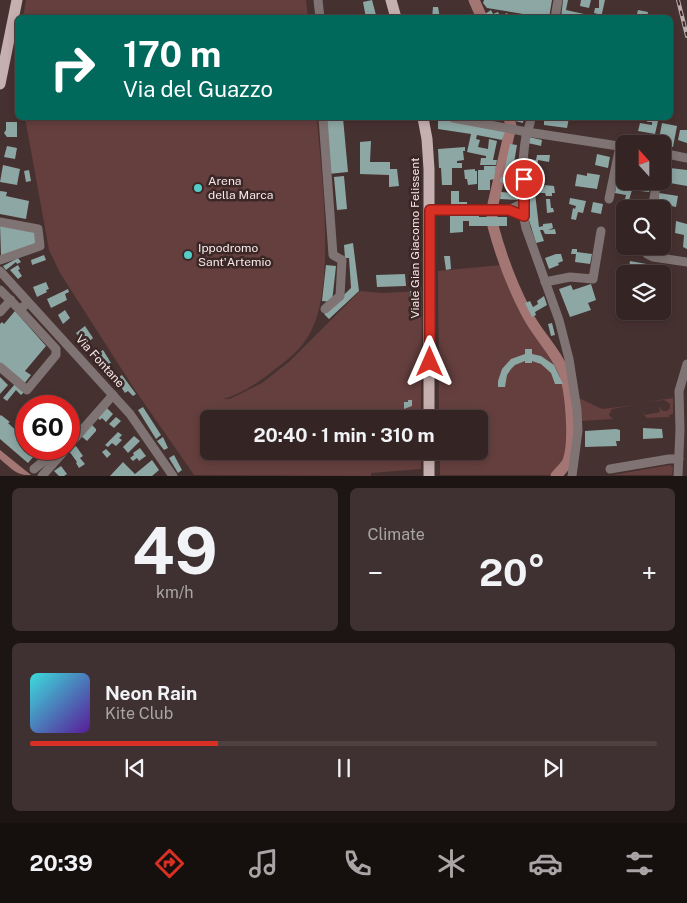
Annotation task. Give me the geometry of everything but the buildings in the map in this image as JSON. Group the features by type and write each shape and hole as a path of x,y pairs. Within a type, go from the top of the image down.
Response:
{"main road":[{"path":"0,84 17,0"},
{"path":"391,0 395,15"},
{"name":"Viale Gian Giacomo Felissent","path":"423,120 428,153 430,210 430,410"},
{"path":"429,460 430,476"}],"street":[{"path":"318,0 320,15"},
{"path":"556,15 558,0"},
{"path":"323,120 333,255 342,260 340,296 325,309"},
{"path":"464,120 616,146"},
{"path":"531,120 528,132 523,203 524,216 526,228 567,349 577,410 578,431 572,476"},
{"path":"671,155 687,158"},
{"path":"609,199 616,171"},
{"path":"509,210 523,203"},
{"path":"430,210 509,210 524,216"},
{"path":"0,222 38,229 40,246 0,260"},
{"path":"545,282 570,277 593,279 600,231"},
{"path":"649,255 687,262"},
{"name":"Via Fontane","path":"0,270 130,414 173,476"},
{"path":"0,289 57,352"},
{"path":"0,312 11,300"},
{"path":"20,310 29,302"},
{"path":"57,352 65,351 70,346"},
{"path":"0,367 27,390 55,358 57,352"},
{"path":"678,476 679,391 687,364"},
{"path":"80,432 113,395"},
{"path":"610,469 668,459 679,459"},
{"path":"34,468 46,460"},
{"path":"42,476 51,460"}],"shaded area":[{"path":"26,0 306,0 308,15 23,15"},
{"name":"Ippodromo Sant'Artemio","path":"25,120 317,120 324,199 325,263 322,292 316,318 304,343 288,359 249,388 222,399 230,399 262,383 290,361 360,291 382,293 422,291 421,410 200,410 200,460 421,460 421,469 371,473 371,476 194,475 135,390 60,273 49,250"},
{"path":"501,265 525,315 553,356 563,377 568,431 564,463 565,475 440,475 440,460 488,460 488,410 439,410 438,271"},
{"path":"673,398 673,414 669,415 669,417 647,418 644,415 660,412 659,407 663,411 667,411 670,408 670,404 664,400 640,403"},
{"path":"581,399 602,409 635,405 612,409 609,415 613,419 582,421 577,400"},
{"path":"0,450 31,475 18,473 11,468 0,459"},
{"path":"670,465 673,467 672,475 612,475"}],"waterway":[{"path":"474,0 481,15"},
{"path":"492,217 493,204 511,126 510,120"},
{"path":"493,226 507,270 521,302 530,320 555,355 566,378 572,429 570,452 568,461 556,476"}],"railway":[{"path":"678,0 687,36"}],"place":[{"name":"Arena della Marca","path":"198,188"},
{"name":"Ippodromo Sant'Artemio","path":"188,255"}],"route":[{"path":"430,362 430,210 509,210 524,216 524,179"}]}
